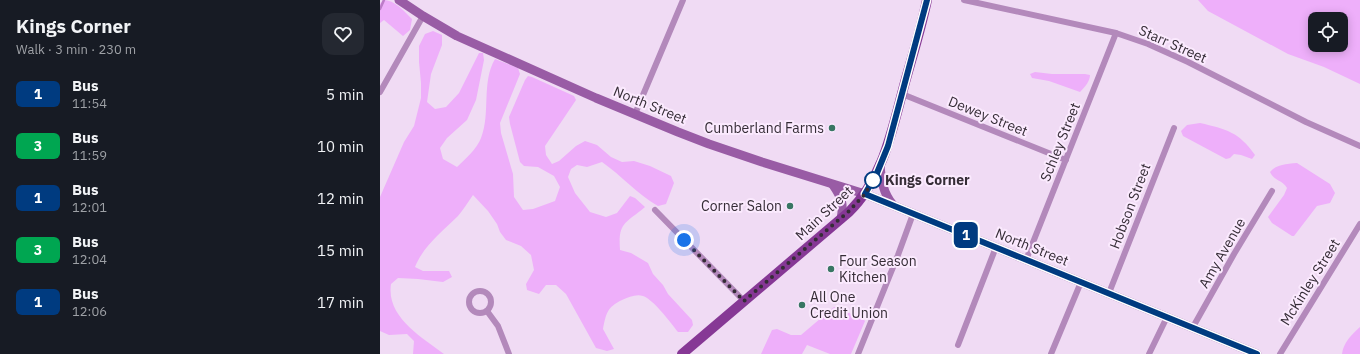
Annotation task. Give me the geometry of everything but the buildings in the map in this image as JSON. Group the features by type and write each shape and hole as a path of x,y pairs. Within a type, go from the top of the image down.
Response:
{"main road":[{"name":"Main Street","path":"682,354 856,206 865,194 888,146 927,0"}],"street":[{"name":"North Street","path":"400,0 423,16 457,36 635,114 709,144 865,194 1257,354"},
{"path":"635,114 683,0"},
{"name":"Starr Street","path":"964,0 1116,33 1148,44 1188,62 1306,122 1360,146"},
{"path":"380,92 423,16"},
{"name":"Schley Street","path":"1026,260 1116,33"},
{"name":"Dewey Street","path":"902,94 1066,160"},
{"name":"Hobson Street","path":"1109,293 1174,128"},
{"path":"880,164 881,180 884,191 894,206"},
{"path":"833,185 842,202 841,219"},
{"name":"Amy Avenue","path":"1193,327 1234,254 1272,191"},
{"path":"655,210 744,301"},
{"path":"858,354 913,214"},
{"name":"McKinley Street","path":"1280,354 1360,224"},
{"path":"958,345 996,247"},
{"path":"1051,354 1081,282"},
{"path":"486,310 498,326 509,354"},
{"path":"1149,354 1167,317"}],"shaded area":[{"path":"383,0 387,0 395,4 412,19 410,30 403,36 384,20 380,23 380,4"},
{"path":"1198,0 1360,0 1360,84 1324,67 1288,54 1208,11"},
{"path":"433,31 442,35 442,45 431,74 427,102 435,109 446,107 459,93 479,53 483,53 484,60 476,100 467,120 447,138 440,148 443,159 457,167 474,150 481,138 484,128 488,78 495,59 518,68 520,74 500,123 501,133 513,174 514,197 523,210 533,209 555,201 560,187 554,176 538,167 524,166 520,162 509,117 528,76 574,96 576,100 545,146 546,155 552,164 559,161 576,146 585,141 597,145 611,157 622,162 634,161 650,166 671,176 674,183 666,204 658,206 643,196 602,162 587,167 577,165 571,169 568,177 575,193 590,212 606,217 617,213 630,196 635,198 645,207 624,224 620,234 620,250 631,253 648,263 653,274 663,285 668,294 692,320 693,325 688,332 678,332 652,302 640,295 627,298 610,308 606,315 603,329 614,349 607,351 596,348 566,294 556,285 546,285 539,294 527,290 526,284 534,270 531,255 521,246 506,240 488,211 473,195 458,216 428,245 415,267 423,271 449,271 452,277 443,282 398,278 391,284 391,296 394,306 400,316 416,333 444,354 413,354 414,341 407,334 389,335 380,331 380,197 404,142 414,126 421,98 419,46 425,34"},
{"path":"1035,72 1090,75 1087,84 1080,92 1049,81 1032,78 1030,74"},
{"path":"1200,123 1217,127 1237,136 1255,155 1252,159 1234,154 1230,158 1226,159 1183,136 1181,131 1187,125"},
{"path":"1297,163 1330,184 1335,193 1330,203 1317,206 1294,236 1292,236 1272,223 1268,217 1284,195 1287,188 1270,172 1273,169 1285,164"},
{"path":"834,307 862,318 865,321 851,354 830,354 807,345 802,354 761,354 772,330 777,329 791,335 801,335"},
{"path":"1360,327 1360,354 1342,354 1346,342"}],"waterway":[{"path":"380,9 384,0"}],"bus line":[{"name":"1","path":"927,0 888,146 877,173 865,194 1257,354"}],"place":[{"name":"Cumberland Farms","path":"832,128"},
{"name":"Kings Corner","path":"873,180"},
{"name":"Corner Salon","path":"790,206"},
{"name":"Four Season Kitchen","path":"831,269"},
{"name":"All One Credit Union","path":"802,305"}],"route":[{"path":"684,240 744,301 856,206 874,179 873,180"}]}
